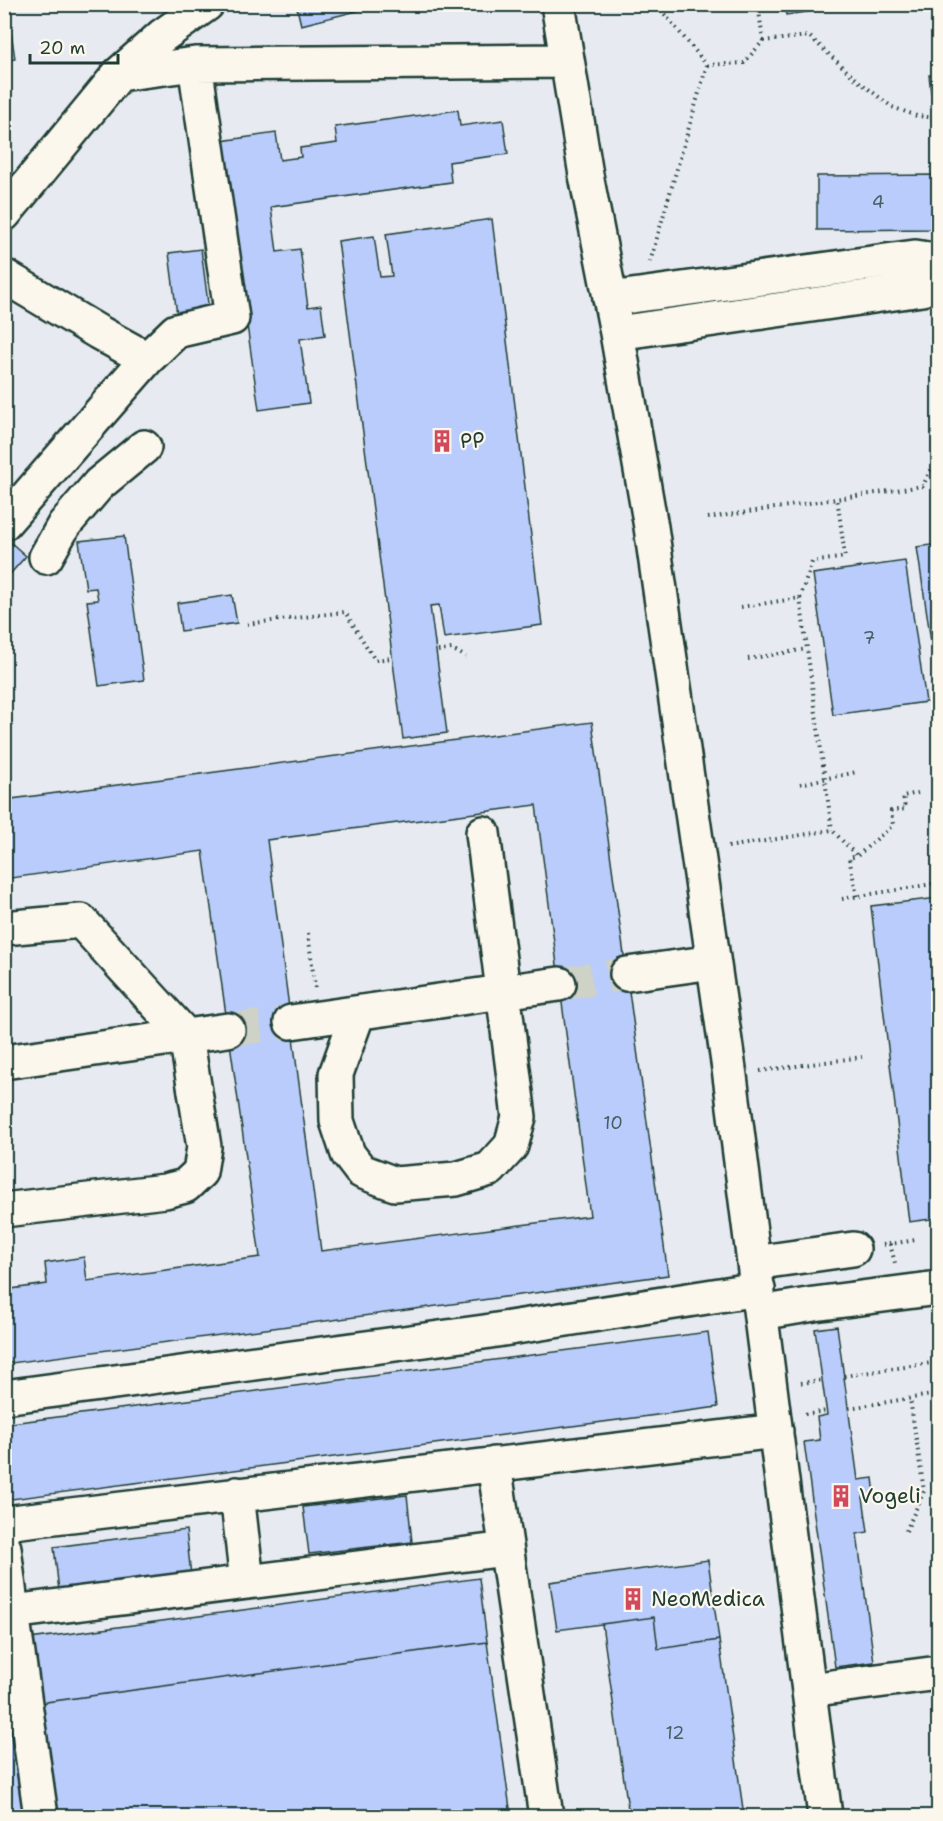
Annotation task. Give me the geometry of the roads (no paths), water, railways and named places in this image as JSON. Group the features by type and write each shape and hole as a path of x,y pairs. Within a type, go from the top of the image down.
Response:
{"lane":[{"path":"4,214 119,74 162,36 207,4"},
{"path":"558,4 567,61 626,297 617,333 651,527 730,1076 825,1816"},
{"path":"119,74 195,64 567,61"},
{"path":"4,523 147,359 176,331 232,318 195,64"},
{"path":"626,297 915,257 939,261"},
{"path":"4,276 147,359"},
{"path":"617,333 922,289 939,280"},
{"path":"46,557 64,525 99,484 144,447"},
{"path":"358,1013 336,1074 337,1121 348,1154 361,1171 394,1184 456,1179 490,1170 511,1146 519,1117 483,833"},
{"path":"4,928 81,921 186,1036 204,1147 200,1172 185,1186 165,1191 4,1210"},
{"path":"627,974 713,962"},
{"path":"305,1020 559,984"},
{"path":"4,1062 228,1030"},
{"path":"4,1397 484,1332 758,1288 853,1249"},
{"path":"758,1288 814,1304 939,1288"},
{"path":"4,1523 776,1431"},
{"path":"494,1464 546,1816"},
{"path":"237,1494 247,1582"},
{"path":"4,1548 40,1816"},
{"path":"12,1612 506,1548"},
{"path":"809,1689 939,1672"}],"tunnel":[{"path":"559,984 627,974"},
{"path":"228,1030 291,1022"}],"place":[{"name":"PP","path":"442,441"},
{"name":"Vogeli","path":"841,1496"},
{"name":"NeoMedica","path":"633,1599"}]}
